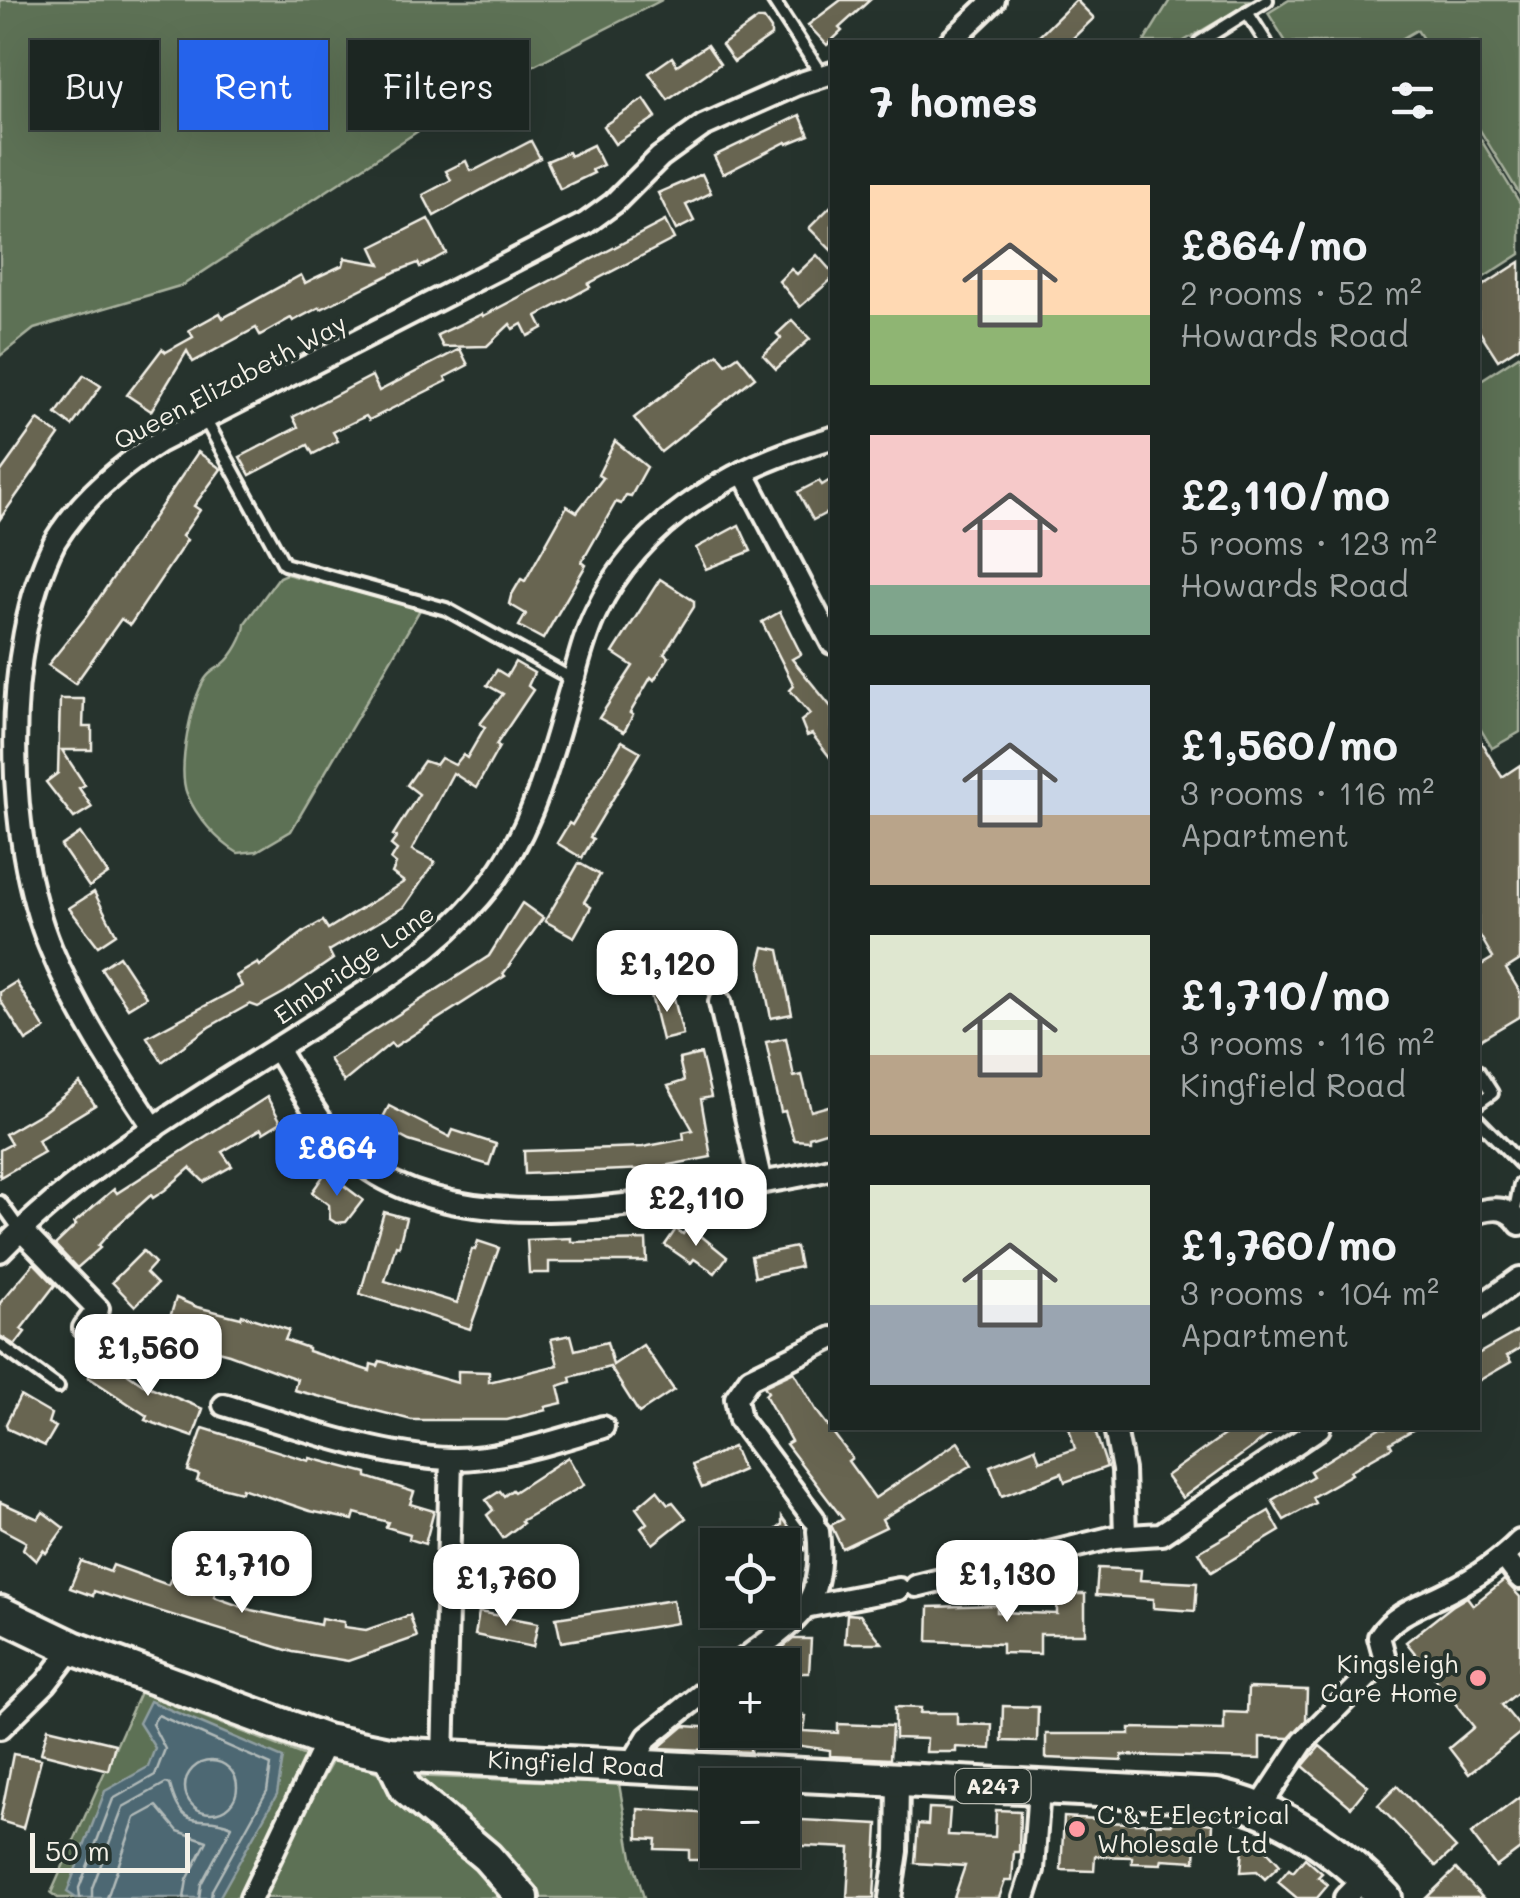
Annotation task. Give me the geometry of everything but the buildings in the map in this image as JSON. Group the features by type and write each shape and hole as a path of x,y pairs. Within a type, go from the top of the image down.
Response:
{"main road":[{"name":"Kingfield Road","path":"0,1613 73,1648 326,1741 389,1754 1217,1796 1260,1808 1314,1835 1365,1891"},
{"path":"389,1754 406,1788 487,1858 517,1896"}],"street":[{"path":"952,40 994,0"},
{"name":"Queen Elizabeth Way","path":"154,1128 78,1005 51,951 30,890 12,762 14,681 36,582 45,559 74,513 131,460 204,418 585,224 614,203 660,157 702,126 827,74"},
{"name":"Elmbridge Lane","path":"0,1252 82,1175 419,955 462,917 494,880 532,814 596,611 633,555 686,506 743,472 830,439"},
{"path":"743,472 830,640"},
{"path":"720,1002 760,1182"},
{"path":"276,1049 325,1126 347,1151 381,1176 435,1197 493,1206 573,1211 659,1202 830,1168"},
{"path":"1480,1210 1502,1208 1517,1220"},
{"path":"21,1230 98,1309 84,1328"},
{"path":"1480,1307 1520,1278"},
{"path":"810,1606 821,1556 816,1525 740,1420 736,1398 750,1378 830,1339"},
{"path":"224,1405 383,1449 452,1459 532,1448 603,1427"},
{"path":"1115,1430 1122,1470 1124,1536"},
{"path":"758,1648 810,1606 908,1588 1124,1536 1162,1534 1315,1430"},
{"path":"443,1759 452,1459"},
{"path":"1260,1808 1302,1742 1385,1660 1379,1637 1388,1622 1454,1589 1520,1541"},
{"path":"1504,1556 1520,1578"},
{"path":"0,1728 46,1683 73,1648"},
{"path":"630,1767 648,1737 700,1695"},
{"path":"250,1898 326,1741"},
{"path":"890,1898 897,1851 898,1781"},
{"path":"1024,1898 1032,1870 1039,1789"}],"lane":[{"path":"774,0 827,74"},
{"path":"1203,40 1267,0"},
{"path":"1247,12 1265,40"},
{"path":"204,418 284,564 446,609 573,679"},
{"path":"1480,1074 1492,1093 1480,1102"},
{"path":"1480,1122 1520,1163"},
{"path":"1517,1220 1520,1185"},
{"path":"0,1202 21,1230"},
{"path":"0,1344 58,1387"}],"green space":[{"path":"0,0 662,0 529,68 529,40 348,40 348,130 420,130 183,285 34,329 0,356"},
{"path":"1170,0 1254,0 1185,40 1145,40"},
{"path":"1289,0 1520,0 1520,195 1480,130 1480,40 1424,40 1417,30 1400,40 1285,40 1268,13"},
{"path":"1480,138 1520,203 1520,254 1480,280"},
{"path":"1520,355 1520,732 1492,748 1480,728 1480,381"},
{"path":"286,574 421,608 291,831 257,851 238,853 208,827 187,794 187,735 205,679 231,656 245,623 279,577"},
{"path":"140,1692 308,1757 238,1898 58,1898 51,1893"},
{"path":"336,1755 384,1775 619,1784 644,1898 265,1898 288,1840"}],"water":[{"path":"150,1701 283,1758 277,1794 219,1898 76,1898 67,1892 105,1791 148,1767 155,1748 139,1723"}],"place":[{"name":"Kingsleigh Care Home","path":"1478,1678"},
{"name":"C & E Electrical Wholesale Ltd","path":"1077,1829"}]}
